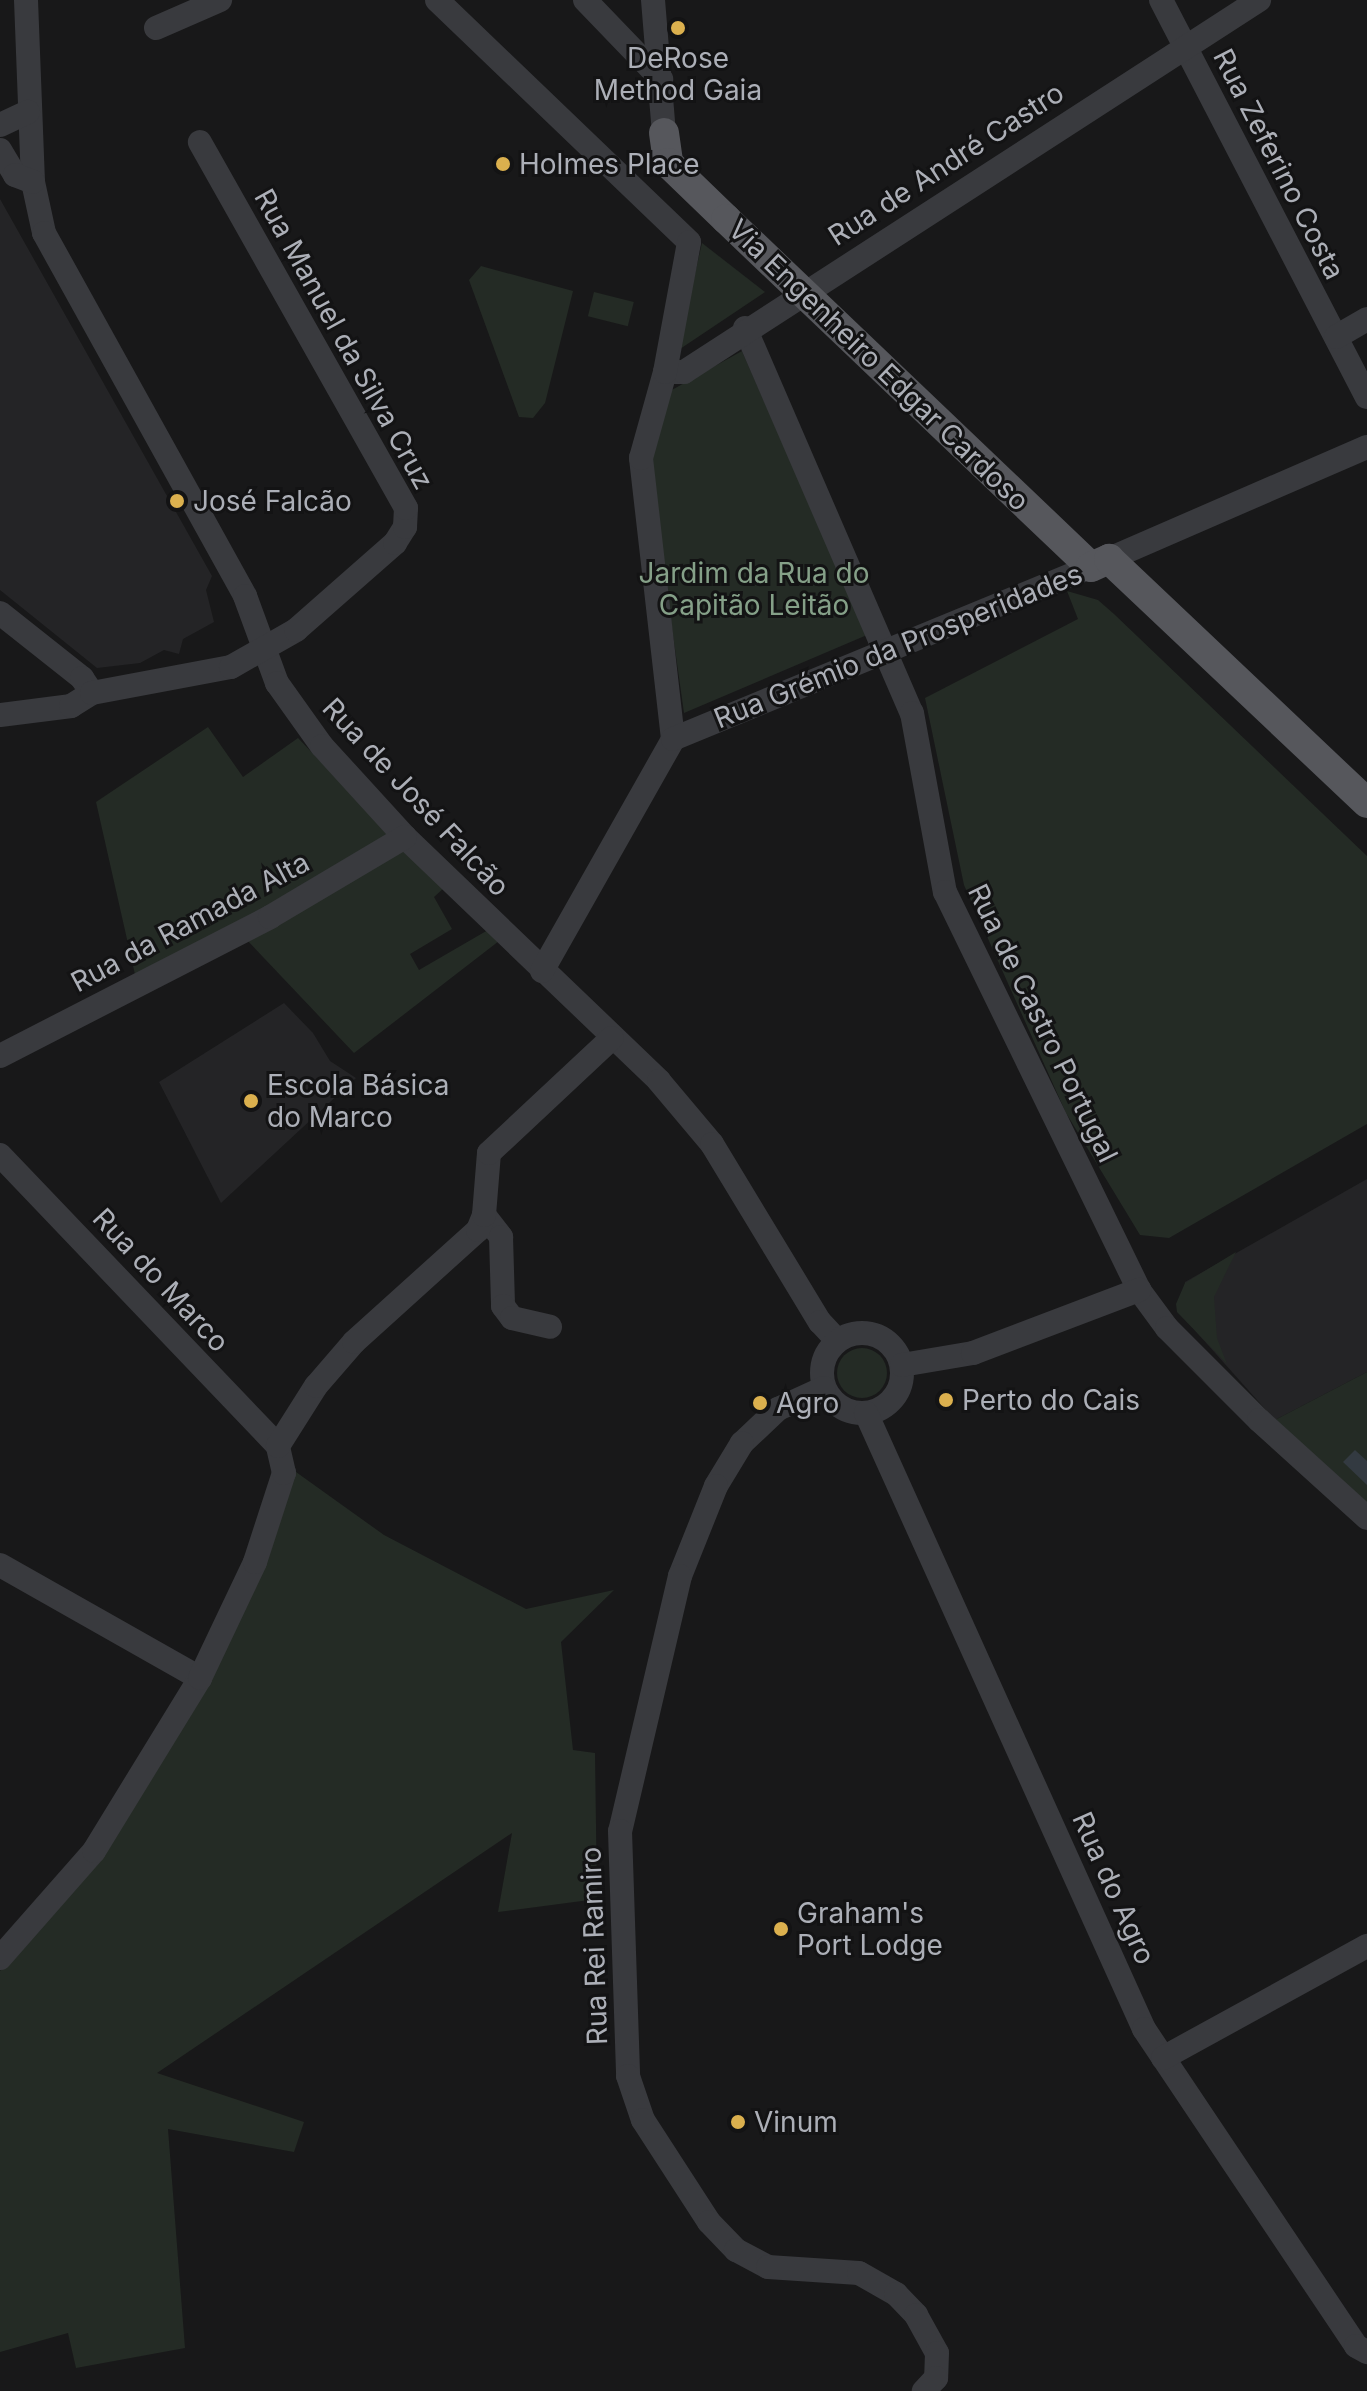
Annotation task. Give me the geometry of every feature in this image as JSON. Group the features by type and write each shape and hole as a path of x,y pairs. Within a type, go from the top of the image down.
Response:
{"main road":[{"name":"Via Engenheiro Edgar Cardoso","path":"664,133 668,163 726,219 1100,563 1367,803"}],"street":[{"name":"Rua de José Falcão","path":"26,0 33,182 44,233 245,596 277,683 322,746 405,837 659,1081 712,1144 820,1322 838,1341"},
{"path":"156,28 220,0"},
{"path":"437,0 689,242"},
{"path":"585,0 661,79"},
{"path":"653,0 664,133"},
{"name":"Rua Zeferino Costa","path":"1161,0 1367,397"},
{"name":"Rua de André Castro","path":"665,372 684,372 745,328 1259,0"},
{"path":"0,125 28,112"},
{"name":"Rua Manuel da Silva Cruz","path":"0,715 71,706 92,693 231,667 296,630 395,543 405,527 406,508 200,142"},
{"path":"0,150 15,175 33,182"},
{"path":"542,971 676,737 641,458 665,372 689,242 726,219"},
{"path":"1336,337 1367,319"},
{"name":"Rua de Castro Portugal","path":"745,328 912,713 945,892 1139,1290 1167,1328 1285,1444 1367,1518"},
{"name":"Rua Grémio da Prosperidades","path":"676,737 1100,563 1367,447"},
{"path":"0,613 82,678 92,693"},
{"name":"Rua da Ramada Alta","path":"0,1056 270,917 405,837"},
{"path":"0,1958 94,1851 200,1678 255,1562 284,1473 278,1446 316,1386 354,1342 478,1230 484,1215 489,1153 612,1038"},
{"name":"Rua do Marco","path":"0,1155 278,1446"},
{"path":"484,1215 501,1237 503,1306 512,1318 550,1327"},
{"path":"902,1365 973,1353 1139,1290"},
{"path":"864,1333 877,1335 897,1353 902,1365 902,1378 890,1402 866,1413 840,1407 824,1388 823,1362 838,1341 864,1333"},
{"name":"Rua Rei Ramiro","path":"824,1388 778,1409 742,1443 705,1510 680,1576 620,1831 628,2076 643,2120 709,2222 736,2250 768,2267 859,2273 896,2294 916,2315 937,2353 936,2378 924,2391"},
{"name":"Rua do Agro","path":"866,1413 1144,2029 1347,2333 1367,2352"},
{"path":"0,1565 200,1678"},
{"path":"1163,2058 1367,1946"}],"shaded area":[{"path":"0,199 212,576 206,590 214,622 183,639 179,654 164,650 140,663 97,668 0,590"},
{"name":"Escola Básica do Marco","path":"284,1003 313,1033 330,1061 356,1078 221,1203 159,1082"},
{"path":"1367,1179 1367,1372 1275,1420 1183,1317 1185,1282"},
{"path":"1355,1450 1367,1461 1367,1485 1343,1462"}],"green space":[{"path":"702,243 765,292 677,351"},
{"path":"481,266 573,291 545,403 533,418 519,417 469,280"},
{"path":"594,292 634,302 628,326 588,316"},
{"name":"Jardim da Rua do Capitão Leitão","path":"742,351 867,635 684,713 648,457 670,391"},
{"path":"1067,591 1098,600 1114,614 1367,856 1367,1124 1169,1238 1140,1235 1066,1113 964,885 925,698 1078,619"},
{"path":"208,727 243,777 298,738 391,835 308,888 136,979 96,802"},
{"path":"405,848 445,887 434,897 452,929 410,954 419,970 488,930 499,941 354,1053 245,938"},
{"path":"1236,1252 1214,1297 1217,1338 1227,1364 1177,1312 1176,1304 1185,1283"},
{"path":"862,1348 880,1355 887,1373 880,1391 862,1398 844,1391 837,1373 844,1355"},
{"path":"1367,1372 1367,1503 1275,1420"},
{"path":"296,1472 384,1535 526,1609 614,1590 561,1642 573,1750 595,1753 597,1899 498,1912 512,1833 157,2073 304,2122 294,2152 168,2129 185,2348 76,2368 68,2333 0,2352 0,1971 103,1858 250,1589"}],"place":[{"name":"DeRose Method Gaia","path":"678,28"},
{"name":"Holmes Place","path":"503,164"},
{"name":"José Falcão","path":"177,501"},
{"name":"Escola Básica do Marco","path":"251,1101"},
{"name":"Perto do Cais","path":"946,1400"},
{"name":"Agro","path":"760,1403"},
{"name":"Graham's Port Lodge","path":"781,1929"},
{"name":"Vinum","path":"738,2122"}]}
